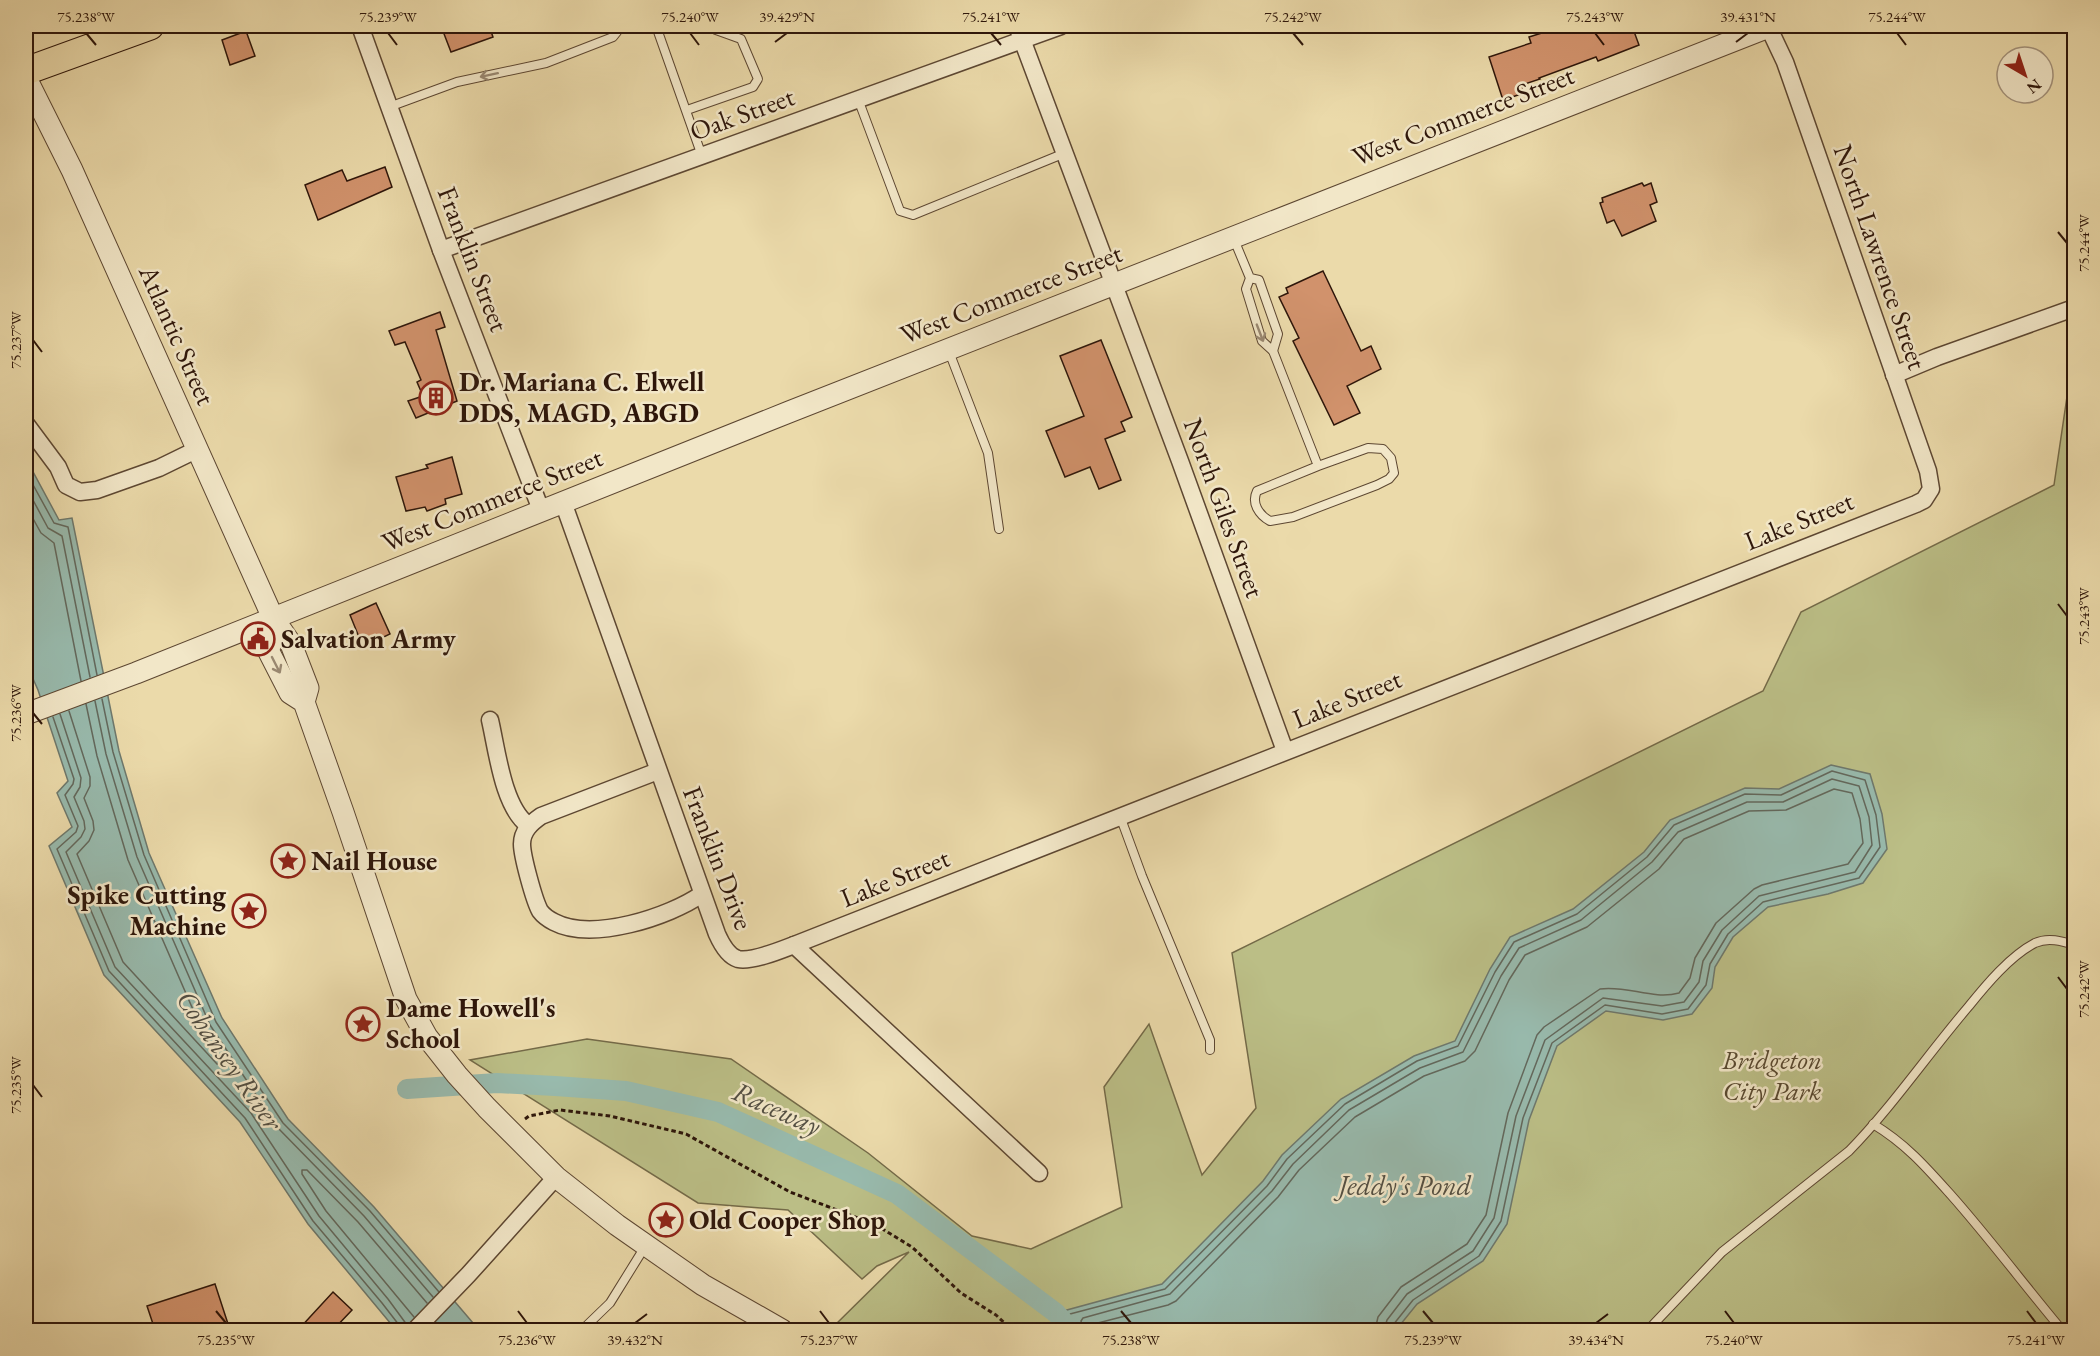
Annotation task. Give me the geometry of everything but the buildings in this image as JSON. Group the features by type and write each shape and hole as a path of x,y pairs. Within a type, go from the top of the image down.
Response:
{"highway":[{"path":"26,71 150,26"}],"street":[{"name":"Franklin Street","path":"360,26 441,250 541,510"},
{"name":"Oak Street","path":"441,250 858,99 1020,32 1061,26"},
{"name":"West Commerce Street","path":"29,713 136,673 947,349 1769,26"},
{"name":"North Lawrence Street","path":"1769,26 1785,62 1931,482 1928,496 1919,502"},
{"name":"North Giles Street","path":"1020,32 1285,751"},
{"name":"Atlantic Street","path":"26,78 72,170 273,618 291,644 308,688 303,702 344,812 406,999 427,1037 487,1108 556,1176 646,1245 703,1285 782,1330"},
{"path":"1894,375 1937,357 2074,308"},
{"path":"26,424 58,467 66,484 80,492 97,490 159,468 198,449"},
{"name":"Franklin Drive","path":"563,502 721,944 737,959 768,954 794,945"},
{"name":"Lake Street","path":"794,945 1919,502"},
{"path":"490,720 509,798 519,819 528,825"},
{"path":"658,771 541,816 528,825 522,844 528,873 541,913 569,928 584,930 627,924 675,908 702,894"},
{"path":"794,945 1039,1173"},
{"path":"415,1330 468,1275 556,1176"}],"lane":[{"path":"389,107 457,82 546,63 613,37 617,26"},
{"path":"656,26 702,156"},
{"path":"687,110 757,84 758,79 741,39 711,26"},
{"path":"858,99 900,211 913,215 1065,153"},
{"path":"1233,237 1250,278 1246,289 1262,341 1273,351 1318,466"},
{"path":"1250,278 1259,280 1278,334 1273,351"},
{"path":"1252,308 1267,302"},
{"path":"947,349 988,453 999,529"},
{"path":"1368,448 1383,449 1391,458 1394,473 1389,479 1377,485 1293,517 1270,521 1264,518 1256,505 1254,495 1257,491 1318,466 1368,448"},
{"path":"1120,816 1142,876 1210,1040 1210,1050"},
{"path":"1648,1330 1722,1252 1849,1151 1981,992 2020,953 2036,942 2056,939 2074,945"},
{"path":"1873,1124 1896,1138 1922,1162 2062,1330"},
{"path":"582,1330 610,1303 646,1245"}],"path":[{"path":"509,1131 529,1116 560,1110 610,1116 686,1134 790,1192 876,1225 912,1247 961,1293 996,1315 1012,1330"}],"green space":[{"name":"Bridgeton City Park","path":"2074,349 2074,1330 830,1330 909,1252 877,1266 862,1279 788,1210 698,1203 470,1060 587,1039 731,1059 868,1153 972,1236 1031,1249 1122,1207 1104,1087 1149,1024 1202,1175 1256,1108 1232,953 1763,691 1801,612 2054,485"}],"water":[{"name":"Cohansey River","path":"26,463 59,520 72,518 119,751 149,853 222,1018 288,1119 374,1207 479,1330 396,1330 308,1224 240,1122 104,975 49,846 72,827 57,793 68,781 38,690 26,663"},
{"name":"Jeddy's Pond","path":"1831,765 1870,774 1882,814 1887,849 1863,883 1828,894 1768,907 1733,937 1715,967 1712,988 1692,1014 1663,1020 1606,1011 1557,1046 1529,1120 1507,1224 1483,1261 1417,1304 1396,1330 1071,1330 1056,1313 1162,1284 1263,1181 1282,1155 1341,1099 1414,1056 1455,1041 1490,969 1510,937 1573,909 1644,852 1670,820 1745,788 1779,789"}],"waterway":[{"name":"Raceway","path":"407,1089 497,1083 626,1091 718,1112 897,1194 1056,1313 1071,1330"}],"place":[{"name":"Dr. Mariana C. Elwell DDS, MAGD, ABGD","path":"436,398"},
{"name":"Salvation Army","path":"258,639"},
{"name":"Nail House","path":"288,861"},
{"name":"Spike Cutting Machine","path":"249,911"},
{"name":"Dame Howell's School","path":"363,1024"},
{"name":"Old Cooper Shop","path":"666,1220"}]}
